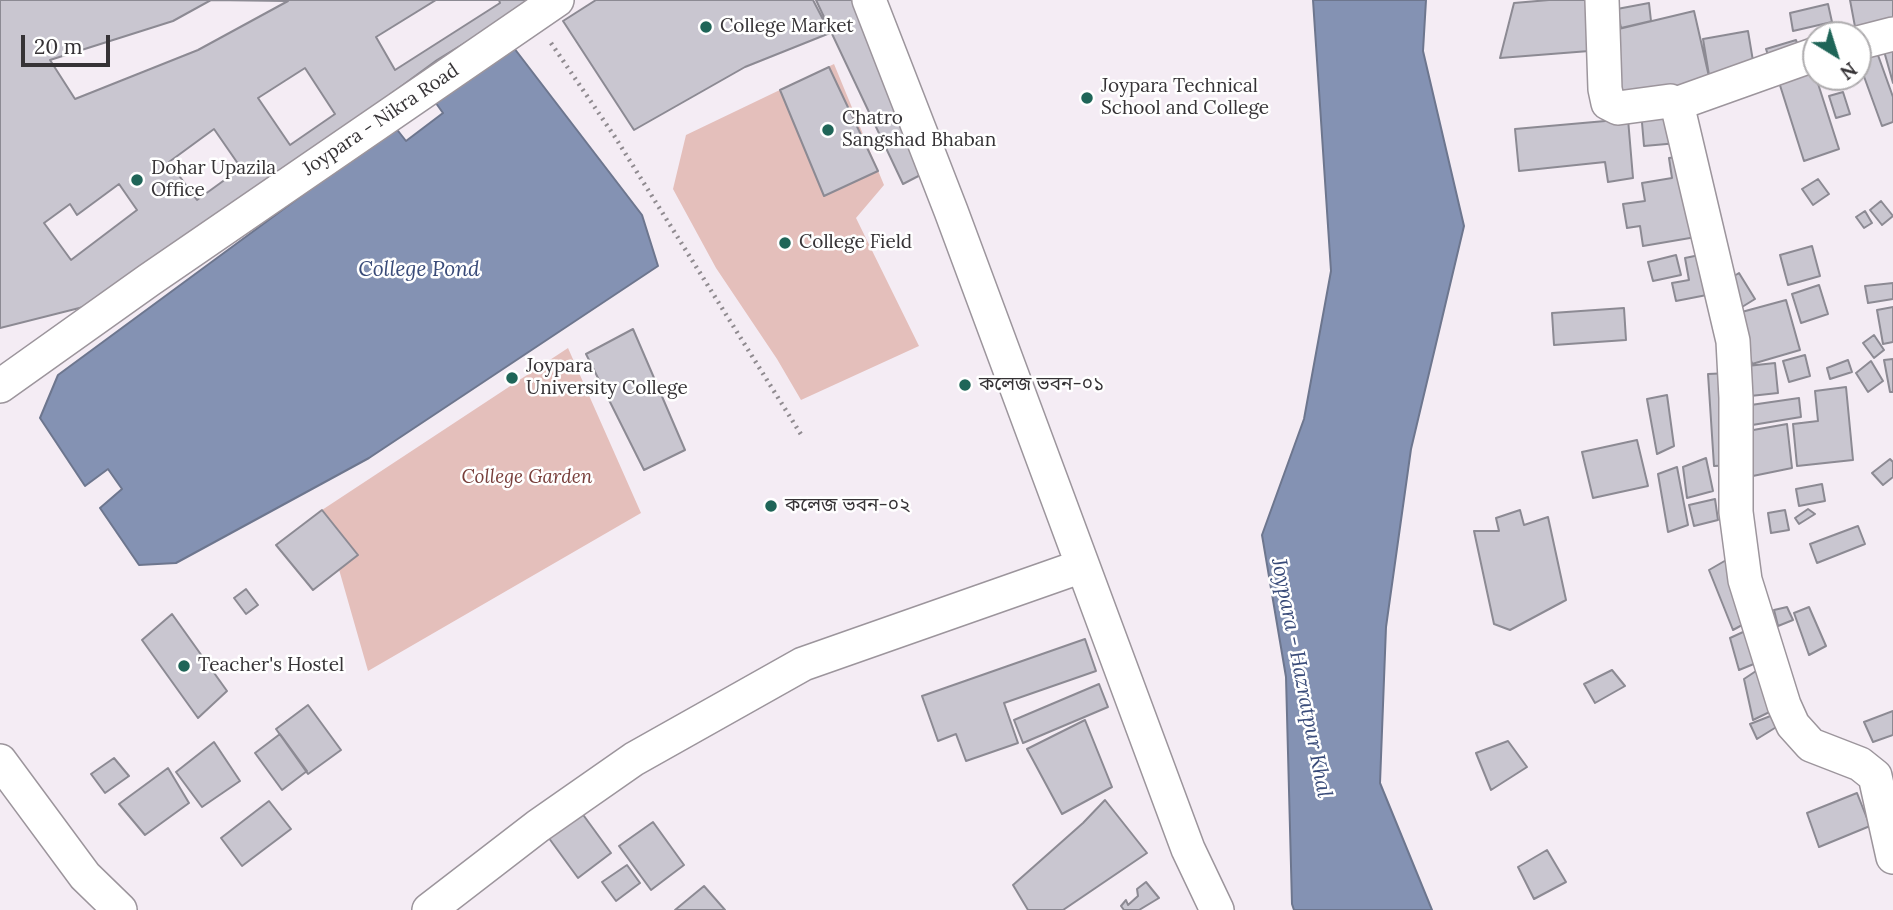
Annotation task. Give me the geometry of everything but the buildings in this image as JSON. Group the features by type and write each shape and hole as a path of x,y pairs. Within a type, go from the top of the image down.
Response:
{"street":[{"path":"869,0 951,211 1188,849 1217,910"},
{"path":"1602,0 1605,89 1608,103 1612,107 1670,102 1676,104 1802,59"},
{"name":"Joypara - Nikra Road","path":"0,386 149,280 545,8"},
{"path":"1872,39 1893,34"},
{"path":"1676,104 1733,341 1736,512 1745,580 1784,705 1793,725 1811,745 1860,764 1875,776 1893,857"},
{"path":"429,910 538,825 634,759 803,664 1082,566"},
{"path":"0,761 85,876 120,910"}],"path":[{"path":"545,8 615,136 802,436"}],"green space":[{"name":"College Field","path":"834,64 884,185 856,218 919,346 801,400 716,268 673,189 686,135"},
{"name":"College Garden","path":"568,348 641,513 368,671 322,510"}],"water":[{"name":"Joypara - Hazratpur Khal","path":"1313,0 1426,0 1423,51 1464,226 1411,449 1386,627 1380,783 1432,910 1294,910 1292,904 1286,677 1262,535 1304,419 1331,271"},
{"name":"College Pond","path":"514,48 642,215 658,266 369,458 176,563 139,565 100,508 122,489 108,469 85,486 40,418 58,375 395,127 406,141 443,113 433,99"}],"place":[{"name":"College Market","path":"706,27"},
{"name":"Joypara Technical School and College","path":"1087,98"},
{"name":"Chatro Sangshad Bhaban","path":"828,130"},
{"name":"Dohar Upazila Office","path":"137,180"},
{"name":"College Field","path":"785,243"},
{"name":"Joypara University College","path":"512,378"},
{"name":"কলেজ ভবন-০১","path":"965,385"},
{"name":"কলেজ ভবন-০২","path":"771,506"},
{"name":"Teacher's Hostel","path":"184,666"}]}
